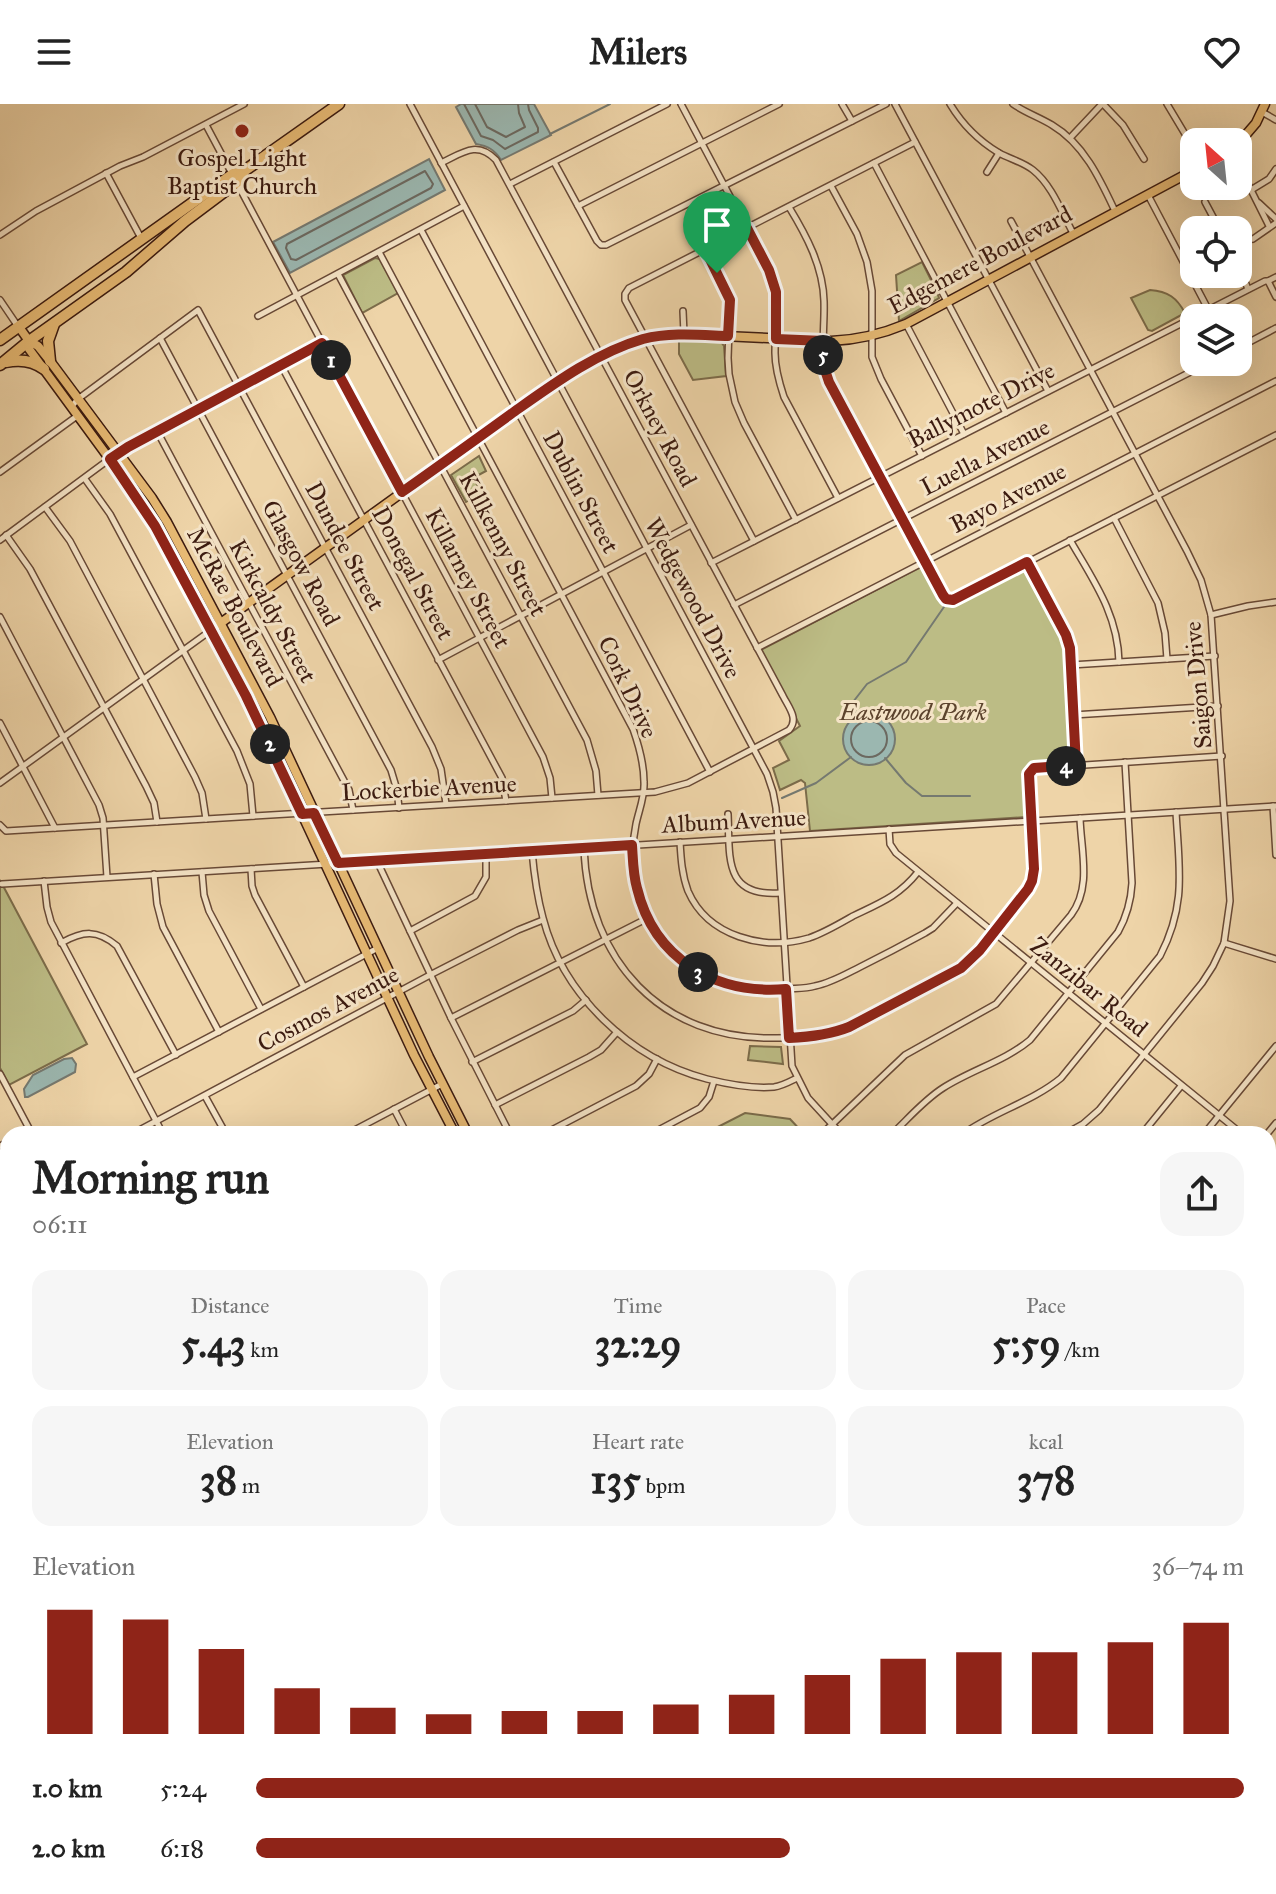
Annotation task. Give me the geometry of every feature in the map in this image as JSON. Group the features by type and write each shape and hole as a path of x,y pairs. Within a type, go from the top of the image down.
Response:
{"highway":[{"path":"0,340 339,104"},
{"path":"0,365 126,272 238,176"},
{"path":"0,365 22,360 47,365 48,341 55,324"}],"main road":[{"path":"1252,128 1263,108"},
{"name":"Edgemere Boulevard","path":"211,630 557,381 628,344 684,334 824,341 871,336 906,324 1180,178"},
{"name":"McRae Boulevard","path":"19,327 29,341 29,349 47,365 119,452 160,510 270,717 464,1126"},
{"name":"McRae Boulevard","path":"75,402 78,415 144,508 261,726 451,1126"},
{"path":"349,913 360,909"}],"street":[{"path":"0,235 36,211 106,173 244,104"},
{"name":"Wedgewood Drive","path":"410,104 767,774 773,792 777,837 792,1066 808,1098 832,1124"},
{"path":"510,184 667,104"},
{"path":"681,104 769,270 776,292 776,365 784,397 838,498"},
{"path":"578,206 779,104"},
{"path":"842,104 852,121"},
{"path":"554,162 597,241 606,245 886,104"},
{"path":"895,104 1048,391"},
{"path":"950,104 972,133 999,153 1026,165 1039,175 1074,234"},
{"path":"1013,104 1049,122 1070,138 1093,169 1115,212"},
{"path":"1070,138 1103,104 1123,125 1144,159"},
{"path":"1167,104 1181,128"},
{"path":"1263,108 1276,120"},
{"name":"Killarney Street","path":"206,125 238,176 297,296 543,757 552,798"},
{"path":"754,541 625,300 627,290 915,142"},
{"name":"Orkney Road","path":"441,163 470,150 484,151 496,160 794,717 793,725"},
{"path":"987,172 999,153"},
{"path":"874,163 1006,413"},
{"path":"1252,189 1269,179 1276,169"},
{"path":"106,173 141,239"},
{"path":"831,185 857,234 867,262 872,291 872,357 922,456"},
{"path":"1252,192 1269,226"},
{"path":"1148,195 1205,304"},
{"path":"1253,239 1276,221 1257,201"},
{"path":"1205,202 1212,216"},
{"path":"258,316 464,206"},
{"path":"789,207 811,247 821,274 824,298 823,364 829,382 946,599 951,600 1276,435"},
{"name":"Saigon Drive","path":"1011,221 1196,569 1211,615 1215,656 1230,901 1224,943 1207,976 1099,1110 1079,1126"},
{"name":"Dublin Street","path":"421,230 710,772"},
{"path":"705,249 730,300 729,374 738,408 796,520"},
{"name":"Cork Drive","path":"379,252 633,729 645,782 632,845 635,879 648,918 671,950 687,965 730,985 751,990 810,987 824,984 904,945 933,928 957,903"},
{"name":"Killkenny Street","path":"338,274 587,740 598,795"},
{"name":"Ballymote Drive","path":"1218,304 1276,277"},
{"path":"1268,281 1276,297"},
{"path":"0,300 19,327"},
{"name":"Dundee Street","path":"160,338 198,310 437,757 446,804"},
{"path":"683,311 684,334"},
{"name":"Ballymote Drive","path":"711,563 1180,323"},
{"path":"906,324 964,434"},
{"path":"1252,341 1276,328"},
{"path":"75,402 160,338"},
{"name":"Glasgow Road","path":"160,338 393,776 399,808"},
{"path":"157,822 154,803 30,569 3,538 119,452 322,343"},
{"name":"Donegal Street","path":"281,365 502,778 506,801"},
{"name":"Luella Avenue","path":"734,605 1183,376"},
{"name":"Bayo Avenue","path":"757,648 1276,381"},
{"path":"0,472 78,415"},
{"name":"Kirkcaldy Street","path":"157,431 349,790 353,810"},
{"path":"85,479 110,514 243,765 252,795 253,816"},
{"path":"45,507 70,541 200,786 206,819"},
{"path":"1114,518 1158,603 1167,659"},
{"path":"438,660 691,525"},
{"path":"1070,540 1112,620 1119,662"},
{"path":"1027,562 1070,648 1076,765"},
{"path":"1211,615 1276,602"},
{"path":"0,617 97,799 102,812 107,877"},
{"name":"Edgemere Boulevard","path":"0,783 211,630"},
{"path":"1071,665 1215,656"},
{"path":"1073,715 1218,706"},
{"path":"0,723 55,828"},
{"name":"Lockerbie Avenue","path":"1,827 6,831 103,826 644,793 680,787 789,730 793,725"},
{"path":"584,848 588,892 597,923 628,975 653,999 679,1017 726,1034 753,1038 824,1035 841,1030 961,968 972,960 1022,897 1032,881 1034,869 1029,782 1032,770 1222,756"},
{"path":"900,1126 943,1088 1025,1044 1118,932 1125,920 1132,883 1125,762"},
{"path":"1274,806 1276,855"},
{"name":"Album Avenue","path":"2,884 1274,806"},
{"path":"978,1126 1056,1083 1153,967 1170,935 1178,909 1181,887 1176,812"},
{"path":"728,814 732,867 739,881 756,892 780,893"},
{"path":"832,1124 905,1055 996,1004 1075,909 1084,879 1080,818"},
{"name":"Zanzibar Road","path":"889,829 893,850 918,872 1232,1126"},
{"path":"680,842 683,876 689,892 706,917 723,930 755,941 812,937 894,895 908,885 918,872"},
{"path":"532,851 543,920 561,962 586,1000 617,1032 657,1059 688,1073 714,1080 772,1087 797,1078"},
{"path":"410,931 475,896 486,877 486,854"},
{"path":"377,861 472,1062 506,1126"},
{"path":"251,869 255,895 304,987"},
{"path":"202,872 208,907 261,1009"},
{"path":"154,874 163,927 219,1032"},
{"path":"44,881 48,915 61,943 159,1126"},
{"path":"451,1018 648,918"},
{"name":"Cosmos Avenue","path":"147,1126 430,975 543,920"},
{"path":"61,943 79,934 94,934 117,946 176,1055"},
{"path":"1224,943 1276,959"},
{"path":"133,1077 378,948"},
{"path":"472,1062 573,1011 586,1000"},
{"path":"495,1105 601,1050 617,1032"},
{"path":"1211,1126 1276,1046"},
{"path":"559,1126 636,1086 649,1074 657,1059"},
{"path":"0,1074 24,1126"},
{"path":"669,1125 703,1105 714,1080"},
{"path":"362,1126 442,1084"},
{"path":"1148,1126 1181,1086"},
{"path":"205,1096 222,1126"},
{"path":"394,1109 403,1126"}],"green space":[{"path":"375,258 380,259 398,293 362,313 343,275"},
{"path":"922,262 939,298 899,321 896,275"},
{"path":"1150,290 1162,292 1179,303 1180,316 1152,331 1148,330 1131,298"},
{"path":"679,340 721,342 726,376 693,380 679,354"},
{"path":"479,456 486,471 473,478 482,493 466,502 451,475"},
{"name":"Eastwood Park","path":"922,566 941,600 948,604 1025,567 1064,642 1072,761 1033,765 1025,772 1026,817 810,831 805,783 801,780 780,790 773,768 789,760 779,741 800,726 761,650"},
{"path":"0,880 87,1044 9,1085 0,1068"},
{"path":"750,1046 781,1047 783,1064 748,1060"},
{"path":"745,1113 790,1119 797,1126 720,1126"}],"water":[{"path":"461,104 534,104 551,135 501,160 491,149 476,144 456,107"},
{"path":"429,159 445,190 290,273 273,242"},
{"path":"869,713 887,721 895,739 887,757 869,765 851,757 843,739 851,721"},
{"path":"72,1058 76,1064 75,1072 25,1097 24,1089 33,1075"}],"waterway":[{"path":"550,134 610,104"},
{"path":"857,716 853,702 867,684 906,662 946,604"},
{"path":"782,798 816,783 851,757"},
{"path":"885,758 922,796 970,796"}],"place":[{"name":"Gospel Light Baptist Church","path":"242,131"}],"route":[{"path":"747,228 769,270 776,292 776,339 824,341 823,364 829,382 946,599 956,599 1027,562 1070,648 1076,765 1034,768 1029,774 1034,869 1030,886 972,960 954,973 831,1034 789,1038 786,989 751,990 717,981 687,965 671,950 652,927 639,898 632,845 338,863 314,813 302,814 246,696 155,526 110,459 322,343 402,492 557,381 615,349 659,336 728,336 730,300 717,273 705,249 747,228"}]}
